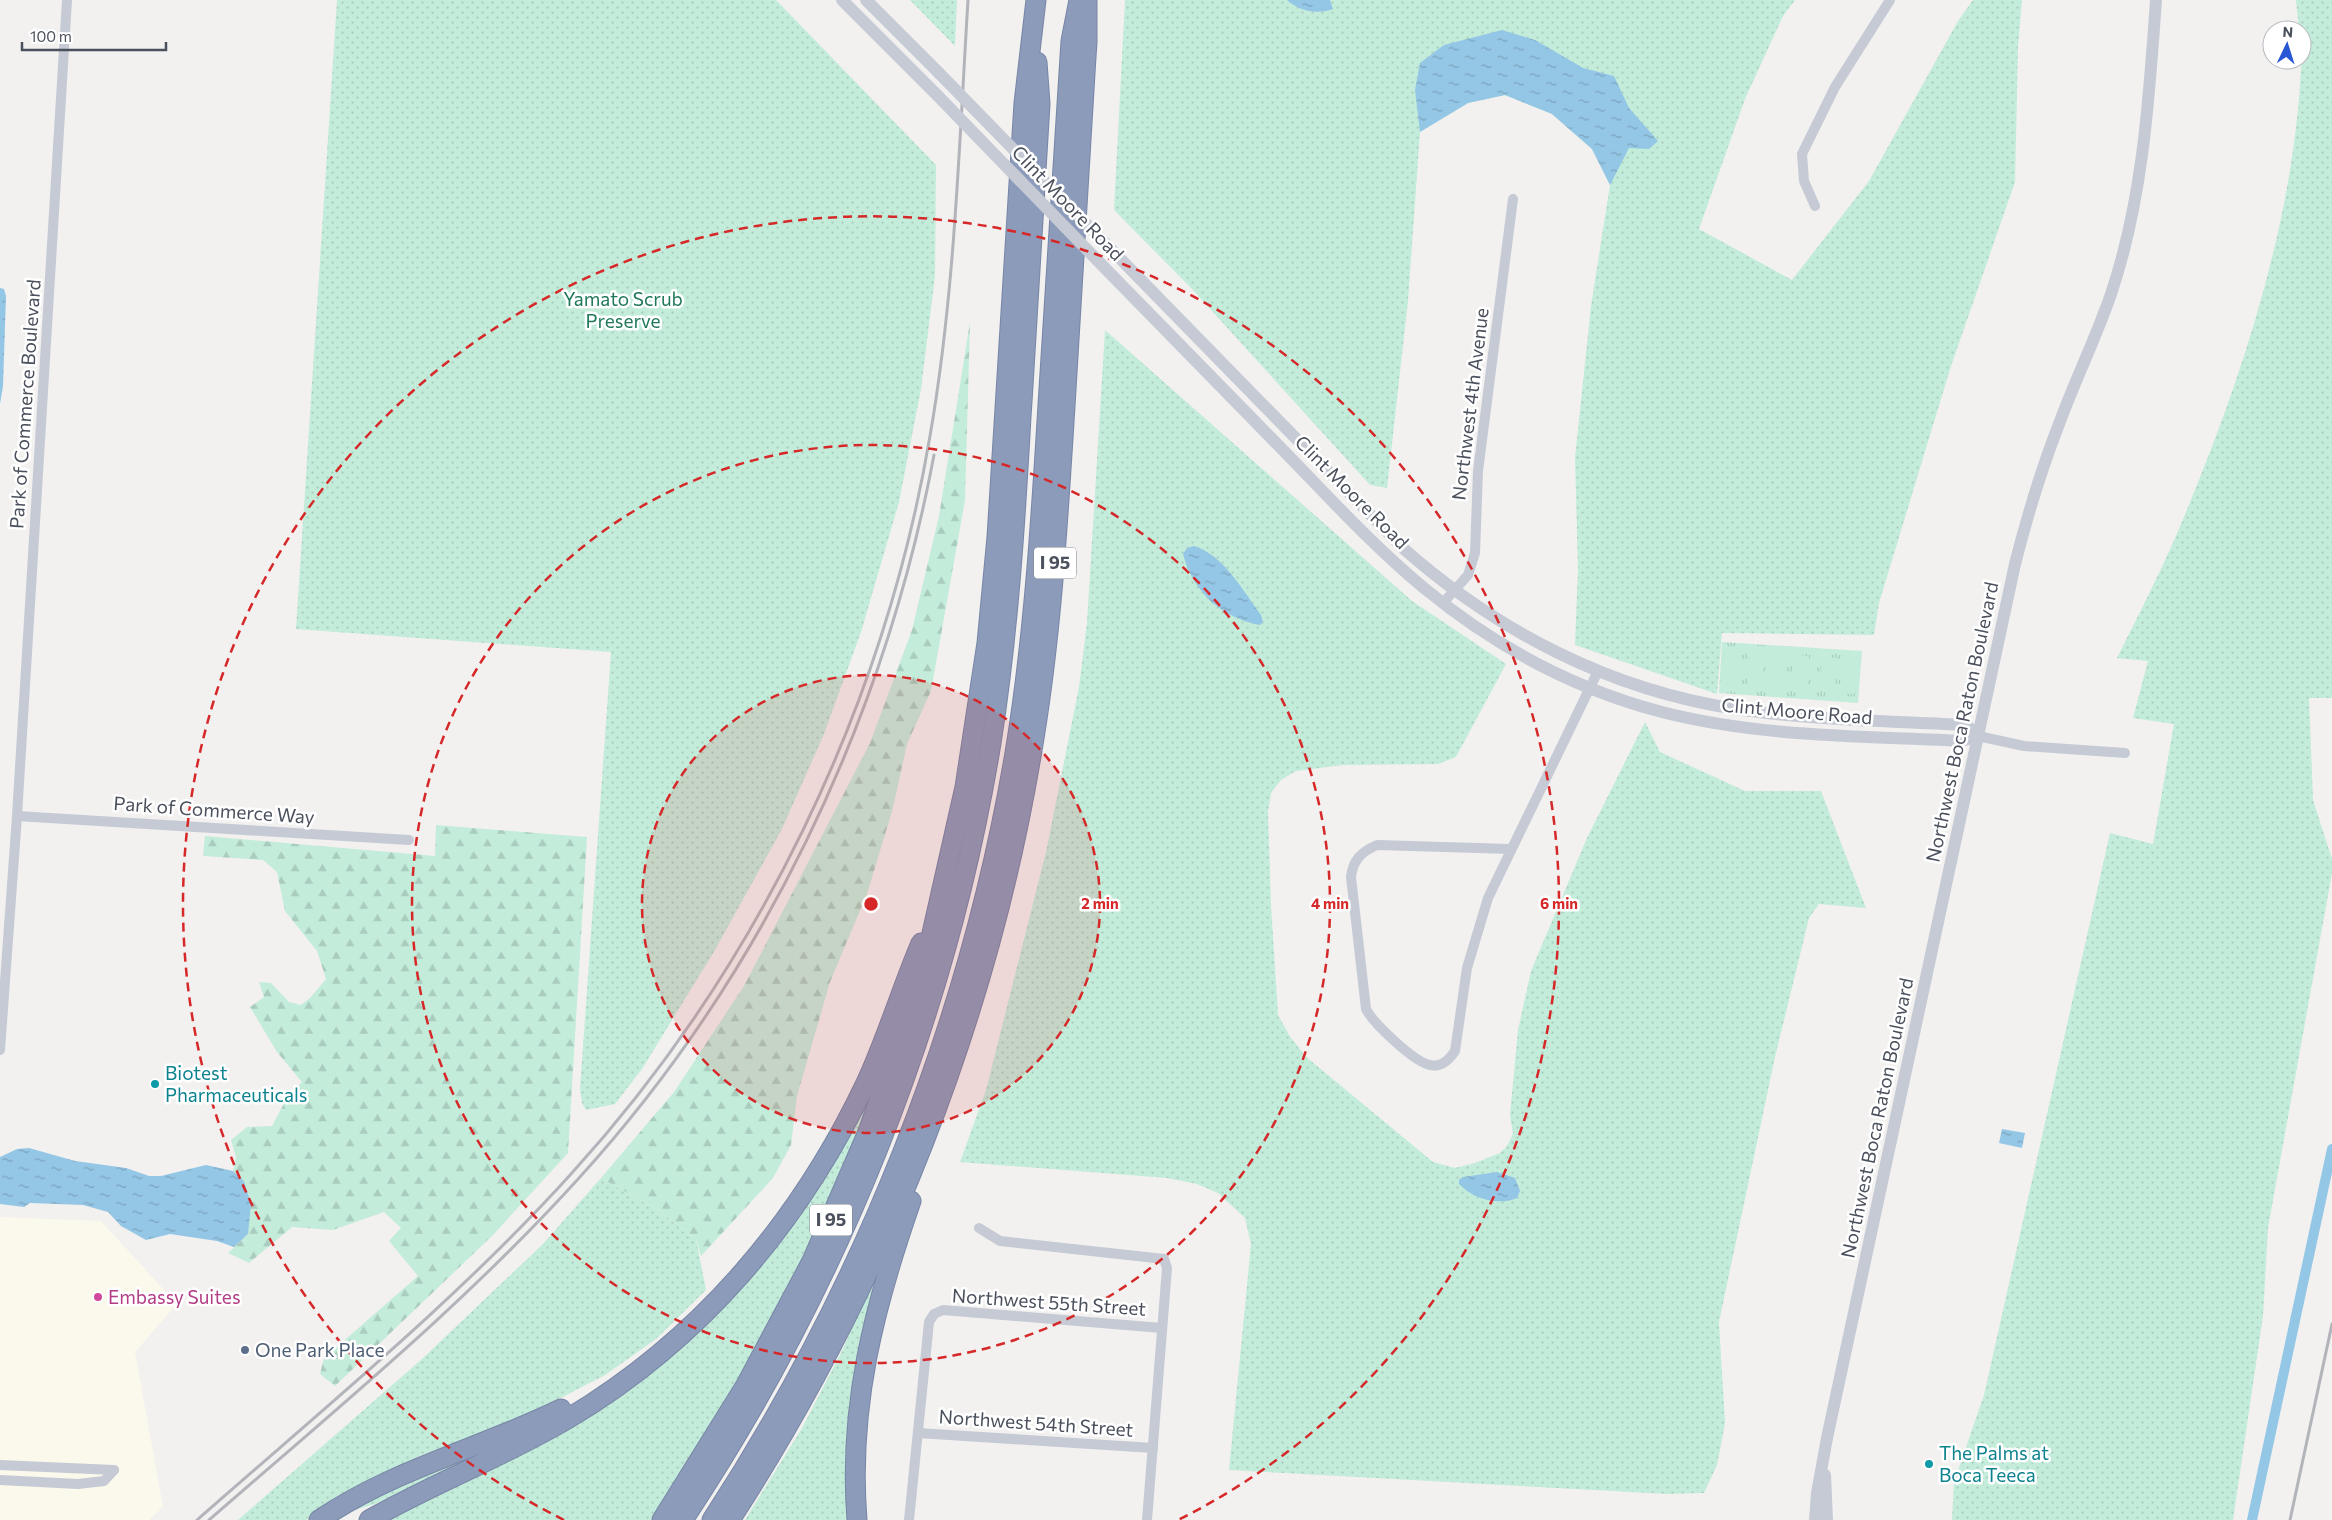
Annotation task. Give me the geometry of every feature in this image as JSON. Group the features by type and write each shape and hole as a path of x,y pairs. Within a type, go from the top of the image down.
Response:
{"highway":[{"name":"I 95","path":"662,1520 751,1377 797,1291 841,1197 868,1132 923,973 971,752 991,607 1024,103 1036,0"},
{"path":"712,1520 759,1445 811,1352 872,1226 930,1080 957,996 985,895 1014,757 1030,643 1039,548 1071,41 1079,0"},
{"name":"I 95","path":"730,1520 786,1428 836,1335 878,1248 936,1112 978,986 1005,885 1028,772 1044,668 1056,548 1087,42 1087,0"},
{"path":"683,1520 728,1449 770,1376 842,1234 882,1138 915,1046 946,947 964,872 992,736 1012,571 1040,104 1034,21"},
{"path":"369,1520 568,1418 654,1359 706,1313 764,1249 801,1198 834,1146 877,1058 941,894"},
{"path":"857,1520 856,1442 866,1353 878,1300 918,1183 936,1112"},
{"path":"319,1520 358,1496 398,1475 533,1422 569,1405 620,1375 671,1335 706,1313"}],"street":[{"name":"Park of Commerce Boulevard","path":"0,1050 17,816 67,0"},
{"name":"Clint Moore Road","path":"842,0 1359,528 1443,603 1521,655 1590,688 1659,711 1705,722 1770,732 1961,741 1978,736 2024,746 2125,753"},
{"name":"Clint Moore Road","path":"866,0 1384,529 1454,590 1525,636 1598,671 1663,693 1708,704 1773,713 1966,725 1978,736"},
{"path":"1815,206 1804,181 1802,154 1835,87 1890,0"},
{"name":"Northwest Boca Raton Boulevard","path":"1815,1520 1817,1493 1978,736 2027,519 2059,424 2111,294 2123,250 2148,120 2156,0"},
{"name":"Northwest 4th Avenue","path":"1443,603 1468,575 1475,553 1478,471 1513,198"},
{"path":"1511,849 1377,845 1364,851 1352,868 1351,877 1366,1009 1376,1026 1420,1061 1430,1066 1440,1065 1449,1060 1455,1051 1462,992 1469,956 1488,898 1598,671"},
{"path":"1844,735 1845,718"},
{"name":"Park of Commerce Way","path":"17,816 410,840"},
{"path":"979,1228 1000,1241 1164,1259 1167,1268 1147,1520"},
{"name":"Northwest 55th Street","path":"909,1520 929,1322 934,1314 943,1310 1162,1328"},
{"name":"Northwest 54th Street","path":"918,1433 1152,1448"},
{"name":"Northwest Boca Raton Boulevard","path":"1824,1461 1827,1520"},
{"path":"0,1465 114,1470 104,1481 78,1484 0,1480"}],"shaded area":[{"path":"0,1217 101,1221 177,1304 135,1352 163,1507 149,1520 0,1520"}],"green space":[{"name":"Yamato Scrub Preserve","path":"337,0 776,0 936,165 935,276 921,389 899,502 861,632 824,734 782,829 715,950 642,1069 615,1104 586,1110 582,1103 580,1089 611,652 296,629"},
{"path":"910,0 957,0 955,46"},
{"path":"1125,0 1795,0 1783,16 1745,99 1699,229 1792,280 1869,181 1958,21 1973,0 2022,0 2018,47 2015,182 1951,366 1879,603 1874,635 1722,633 1717,694 1575,645 1578,570 1575,458 1591,306 1610,185 1592,149 1552,114 1505,95 1468,103 1420,132 1408,301 1387,488 1370,485 1192,289 1114,210"},
{"path":"2296,0 2332,0 2332,698 2309,698 2313,800 2332,859 2332,873 2268,1228 2263,1316 2233,1520 1952,1520 1954,1482 1984,1395 2110,833 2153,844 2174,724 2133,718 2148,661 2117,658 2176,536 2201,476 2245,352 2264,288 2280,224 2292,159 2300,70 2312,70 2312,20 2298,20"},
{"path":"970,322 965,500 931,691 907,744 893,808 867,894 830,982 797,1096 791,1145 773,1178 701,1256 696,1239 658,1210 601,1178 674,1092 744,986 870,743 912,630 939,516"},
{"path":"1105,330 1412,601 1506,664 1456,757 1438,764 1343,765 1296,771 1281,780 1271,793 1268,812 1271,905 1278,1015 1289,1035 1305,1056 1433,1162 1455,1168 1475,1163 1500,1153 1507,1146 1513,1134 1510,1115 1518,1030 1531,971 1587,838 1645,722 1660,752 1745,791 1821,791 1866,908 1819,904 1809,918 1775,1057 1719,1322 1725,1423 1717,1465 1704,1493 1668,1494 1229,1470 1251,1244 1245,1218 1218,1193 1197,1184 1167,1178 960,1162 986,1090 1046,852 1079,687 1087,623"},
{"path":"1722,642 1862,651 1858,703 1719,693"},
{"path":"1727,651 1742,652 1740,686 1725,685"},
{"path":"1749,652 1764,653 1762,687 1747,686"},
{"path":"1772,654 1787,655 1785,689 1770,688"},
{"path":"1794,655 1809,656 1807,690 1792,689"},
{"path":"1822,657 1837,658 1835,692 1820,691"},
{"path":"1842,659 1857,660 1855,694 1840,693"},
{"path":"436,825 587,837 568,1153 493,1235 335,1386 320,1374 324,1358 418,1276 389,1241 401,1228 384,1212 333,1230 292,1227 249,1263 228,1253 248,1234 244,1181 233,1171 236,1157 231,1140 247,1127 272,1126 287,1098 302,1082 277,1052 250,1007 264,997 259,982 271,983 289,1002 301,1005 310,998 326,979 317,951 285,911 277,872 263,860 203,856 205,836 435,856"},
{"path":"864,1101 870,1103 827,1210 765,1338 654,1520 383,1520 447,1488 712,1318 739,1290 773,1249"},
{"path":"601,1178 658,1210 696,1239 706,1290 656,1339 605,1375 520,1419 422,1455 342,1496 306,1520 238,1520 422,1359 543,1244"},
{"path":"875,1274 881,1276 854,1520 745,1520 802,1428 843,1349"},
{"path":"504,1441 375,1504 355,1510 339,1520 332,1520 353,1506"}],"water":[{"path":"1287,0 1330,0 1333,9 1321,12 1308,11 1297,7"},
{"path":"1502,30 1535,40 1583,68 1614,76 1629,108 1658,141 1649,149 1629,148 1610,185 1592,149 1552,114 1505,95 1468,103 1420,132 1415,90 1420,63 1444,45"},
{"path":"0,288 4,289 6,296 3,386 0,404"},
{"path":"1194,546 1215,557 1224,565 1261,615 1263,622 1260,625 1233,616 1211,601 1202,591 1194,580 1183,554 1187,548"},
{"path":"2002,1129 2025,1133 2022,1148 1999,1143"},
{"path":"29,1148 75,1161 126,1168 149,1176 161,1176 206,1165 233,1171 244,1181 251,1204 248,1234 234,1247 217,1241 170,1234 146,1240 121,1226 108,1212 83,1205 30,1203 24,1207 0,1204 0,1157 17,1149"},
{"path":"1497,1172 1515,1178 1520,1191 1517,1198 1502,1201 1487,1200 1471,1194 1459,1184 1459,1180 1463,1177"}],"waterway":[{"path":"2252,1520 2332,1149"}],"railway":[{"path":"197,1520 341,1395 436,1309 571,1174 638,1095 699,1011 754,923 803,831 845,736 881,638 909,537 930,436 951,273 968,0"},
{"path":"209,1520 399,1355 536,1224 579,1178 645,1100 705,1018 759,931 806,841 848,748 883,652 912,554 934,455"},
{"path":"2290,1520 2332,1324"}],"place":[{"name":"Biotest Pharmaceuticals","path":"155,1084"},
{"name":"Embassy Suites","path":"98,1297"},
{"name":"One Park Place","path":"245,1350"},
{"name":"The Palms at Boca Teeca","path":"1929,1464"}]}
